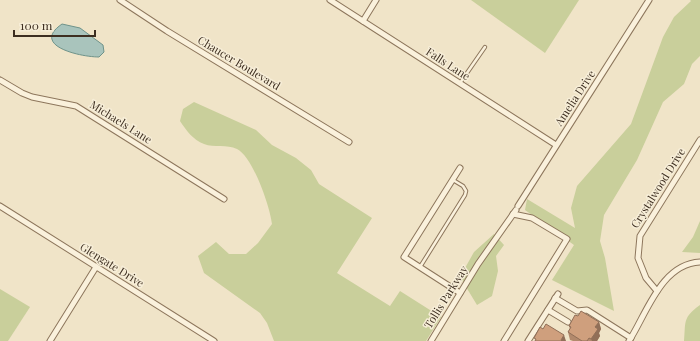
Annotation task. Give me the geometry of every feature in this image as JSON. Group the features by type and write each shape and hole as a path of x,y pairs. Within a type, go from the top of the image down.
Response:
{"street":[{"name":"Chaucer Boulevard","path":"120,0 167,31 349,142"},
{"name":"Falls Lane","path":"330,0 556,145"},
{"path":"362,21 376,0"},
{"name":"Amelia Drive","path":"478,264 516,210 649,0"},
{"name":"Michaels Lane","path":"0,80 22,94 76,106 224,199"},
{"name":"Crystalwood Drive","path":"657,290 646,278 638,258 640,236 700,140"},
{"path":"460,168 404,257 460,293"},
{"name":"Glengate Drive","path":"0,206 214,341"},
{"path":"504,341 567,238 516,210"},
{"path":"528,341 556,296 577,311 587,310 630,339 657,290 680,268 700,262"},
{"name":"Tollis Parkway","path":"431,341 478,264"},
{"path":"50,341 96,267"},
{"path":"548,310 568,322"}],"lane":[{"path":"460,84 485,47"},
{"path":"420,268 465,195 466,191 463,186 453,180"}],"green space":[{"path":"471,0 579,0 545,53"},
{"path":"690,0 700,0 700,56 692,64 684,84 663,102 637,160 604,215 600,241 605,258 614,311 552,280 574,245 525,210 527,199 575,228 571,208 577,186 631,124 663,37 674,17 691,1"},
{"path":"194,102 256,130 272,145 296,158 311,170 319,184 372,218 337,273 390,306 400,291 441,317 426,341 274,341 267,323 260,313 204,273 198,256 216,242 229,254 246,254 258,243 272,224 271,216 260,183 255,172 243,154 237,149 225,146 212,146 196,140 180,121 183,109"},
{"path":"700,221 700,253 682,252 693,237"},
{"path":"494,234 504,245 496,256 498,271 492,296 477,305 460,277 474,252"},
{"path":"0,289 30,307 8,341 0,341"},
{"path":"700,305 700,341 684,341 686,321 690,313"}],"water":[{"path":"62,24 80,28 103,45 104,52 99,57 81,55 62,49 55,44 52,38 54,32"}],"building":[{"path":"581,311 599,322 595,327 598,329 591,339 589,338 587,341 582,341 568,332 571,327 569,326 575,315 578,316"},
{"path":"546,324 564,335 561,340 562,341 535,341 536,339 534,338 540,327 543,329"}]}
